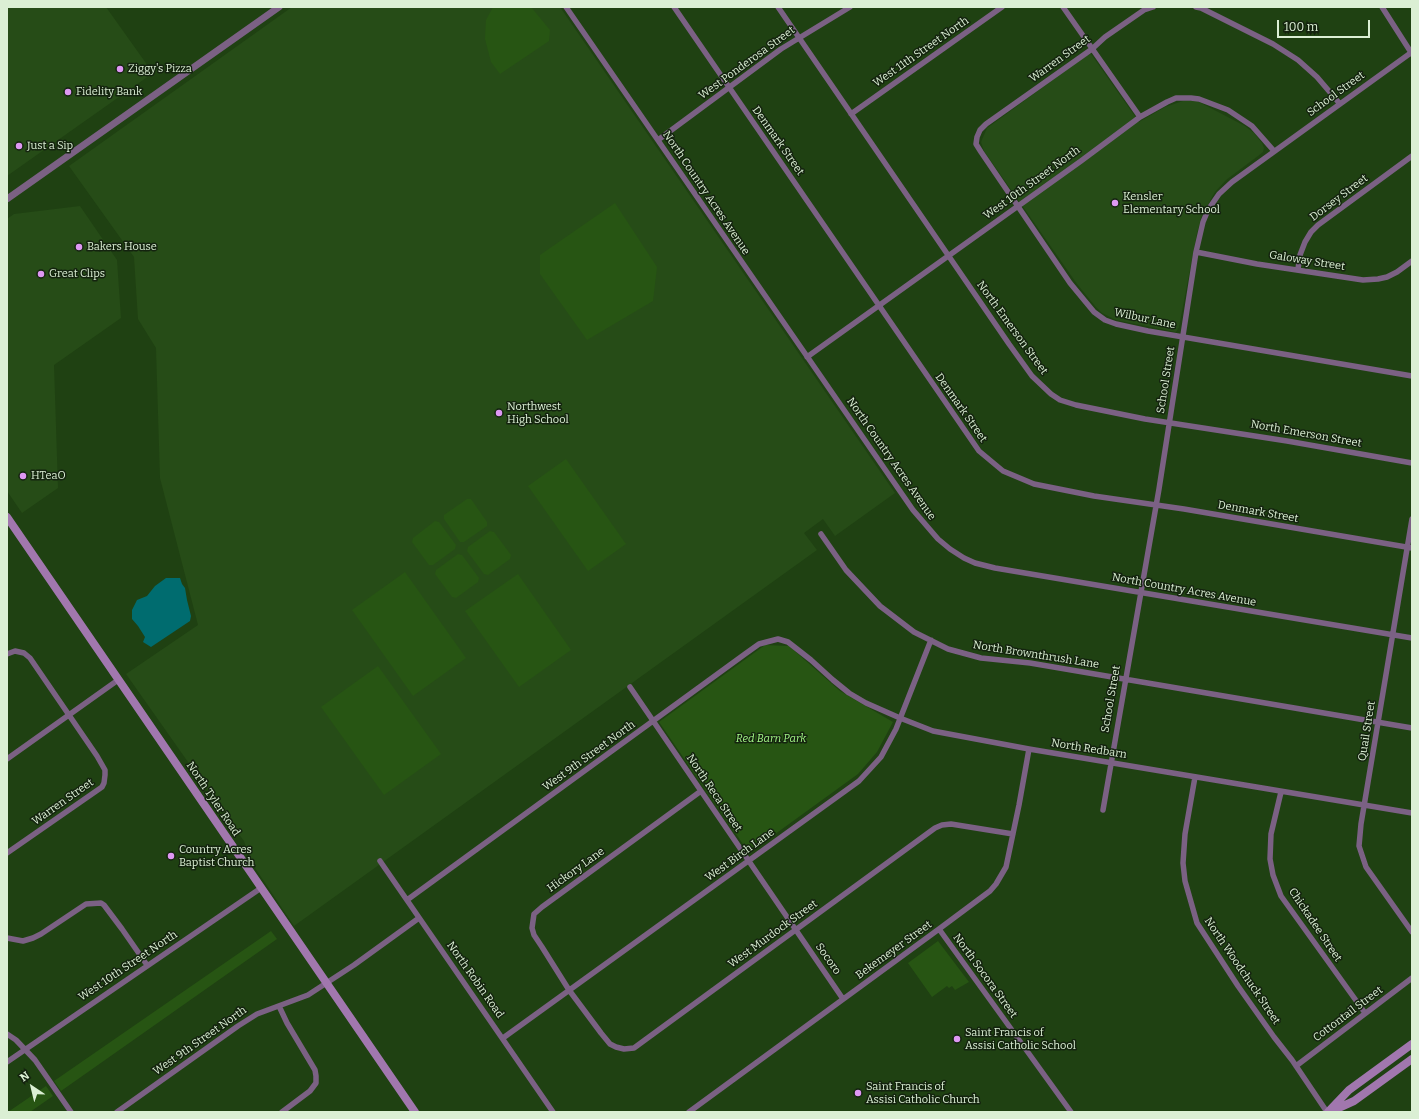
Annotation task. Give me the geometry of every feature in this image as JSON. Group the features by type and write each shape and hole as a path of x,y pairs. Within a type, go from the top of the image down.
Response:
{"main road":[{"name":"North Tyler Road","path":"7,517 415,1112"},
{"path":"1328,1112 1349,1090 1412,1044"},
{"path":"1328,1112 1354,1101 1412,1059"}],"street":[{"path":"7,199 279,7"},
{"name":"North Country Acres Avenue","path":"566,7 913,510 938,539 950,549 975,563 995,568 1412,638"},
{"name":"Denmark Street","path":"674,7 979,451 1003,471 1034,484 1094,496 1410,548"},
{"name":"North Emerson Street","path":"778,7 1032,376 1051,394 1060,400 1076,405 1412,462"},
{"name":"West Ponderosa Street","path":"658,140 781,49 850,7"},
{"name":"West 11th Street North","path":"851,114 1002,7"},
{"path":"1063,7 1140,116"},
{"name":"Warren Street","path":"980,130 1092,49 1105,37 1144,10 1153,7"},
{"path":"1196,7 1201,8 1273,44 1298,60 1317,77 1340,104"},
{"path":"1382,7 1412,53"},
{"name":"School Street","path":"1103,810 1170,422 1196,252 1203,222 1208,210 1219,194 1232,182 1412,53"},
{"name":"West 10th Street North","path":"807,357 1140,116 1159,105 1176,98 1199,99 1228,110 1252,126 1274,151"},
{"name":"Wilbur Lane","path":"980,130 976,144 1070,283 1094,312 1105,320 1116,324 1183,337 1412,376"},
{"name":"Dorsey Street","path":"1298,269 1300,255 1305,242 1311,232 1318,225 1412,156"},
{"name":"Galoway Street","path":"1196,252 1257,264 1364,280 1378,280 1397,272 1412,262"},
{"name":"Quail Street","path":"1412,519 1410,548 1378,721 1361,824 1359,846 1366,867 1412,932"},
{"name":"North Brownthrush Lane","path":"821,534 846,570 880,606 914,632 948,649 981,658 1030,663 1412,728"},
{"name":"West 9th Street North","path":"407,900 759,644 778,639 788,642"},
{"name":"West Birch Lane","path":"503,1038 859,781 881,757 896,729 931,640"},
{"name":"North Redbarn","path":"788,642 849,692 866,703 933,731 1028,749 1412,813"},
{"name":"Warren Street","path":"7,654 15,651 24,653 30,658 105,770 104,783 102,787 7,853"},
{"path":"7,758 118,680"},
{"name":"North Reca Street","path":"630,687 796,930"},
{"name":"Bekemeyer Street","path":"689,1112 990,891 1006,867 1028,749"},
{"name":"North Woodchuck Street","path":"1195,777 1185,834 1183,863 1185,880 1197,923 1238,986 1328,1112"},
{"name":"Hickory Lane","path":"570,990 534,935 532,928 534,914 701,791"},
{"name":"Chickadee Street","path":"1281,792 1272,834 1270,860 1273,875 1281,896 1365,1013"},
{"name":"West Murdock Street","path":"570,990 610,1044 624,1049 634,1048 923,837 942,825 957,824 1013,834"},
{"name":"North Robin Road","path":"380,861 553,1112"},
{"name":"West 10th Street North","path":"7,1062 261,888"},
{"path":"7,938 23,941 32,938 41,934 86,904 101,903 118,923 147,966"},
{"name":"West 9th Street North","path":"117,1112 238,1026 257,1014 308,995 354,965 419,918"},
{"name":"North Socora Street","path":"939,929 1071,1112"},
{"name":"Socoro","path":"796,930 843,999"},
{"name":"Cottontail Street","path":"1296,1066 1412,978"},
{"path":"279,1006 293,1035 315,1070 316,1076 316,1082 310,1091 282,1112"},
{"path":"7,1034 16,1040 35,1060 71,1112"}],"shaded area":[{"path":"7,7 106,7 153,73 7,176"},
{"name":"Northwest High School","path":"292,7 560,7 895,493 835,536 823,519 804,533 817,550 294,926 251,862 244,841 126,674 198,625 160,478 156,348 138,319 134,257 69,166"},
{"name":"Kensler Elementary School","path":"1091,54 1139,122 1165,107 1183,101 1197,101 1245,126 1254,133 1264,148 1263,152 1226,180 1215,192 1202,215 1197,233 1179,327 1176,332 1116,320 1102,313 1077,284 984,151 981,142 987,128 1087,55"},
{"path":"80,206 117,260 121,318 54,365 58,488 22,513 7,491 7,219 14,214"}],"green space":[{"path":"493,7 531,7 550,30 549,41 500,74 491,62 485,39 486,20"},
{"path":"615,203 657,267 653,301 587,340 540,274 540,255"},
{"path":"566,459 626,544 588,571 528,486"},
{"path":"467,499 471,499 487,522 487,526 464,542 460,542 444,519 444,515"},
{"path":"435,521 439,522 456,545 455,549 433,565 429,565 412,542 413,538"},
{"path":"490,531 494,532 511,555 510,559 488,575 484,574 467,551 468,547"},
{"path":"458,554 462,555 479,578 478,582 456,598 452,597 435,574 436,570"},
{"path":"405,572 466,658 413,696 352,610"},
{"path":"518,574 571,650 519,687 465,611"},
{"name":"Red Barn Park","path":"765,645 789,646 840,691 893,722 877,752 858,774 749,853 659,722"},
{"path":"378,666 441,754 384,795 321,707"},
{"path":"271,931 277,939 61,1091 54,1081"},
{"path":"938,941 969,982 955,990 952,986 949,988 947,986 932,997 908,963"},
{"path":"46,1086 53,1096 30,1112 8,1112"}],"water":[{"path":"166,578 180,578 185,588 191,616 190,621 151,647 143,642 145,637 132,619 132,610 137,600 147,596 155,586"}],"place":[{"name":"Ziggy's Pizza","path":"120,69"},
{"name":"Fidelity Bank","path":"68,92"},
{"name":"Just a Sip","path":"19,146"},
{"name":"Kensler Elementary School","path":"1115,203"},
{"name":"Bakers House","path":"79,247"},
{"name":"Great Clips","path":"41,274"},
{"name":"Northwest High School","path":"499,413"},
{"name":"HTeaO","path":"23,476"},
{"name":"Country Acres Baptist Church","path":"171,856"},
{"name":"Saint Francis of Assisi Catholic School","path":"957,1039"},
{"name":"Saint Francis of Assisi Catholic Church","path":"858,1093"}]}
